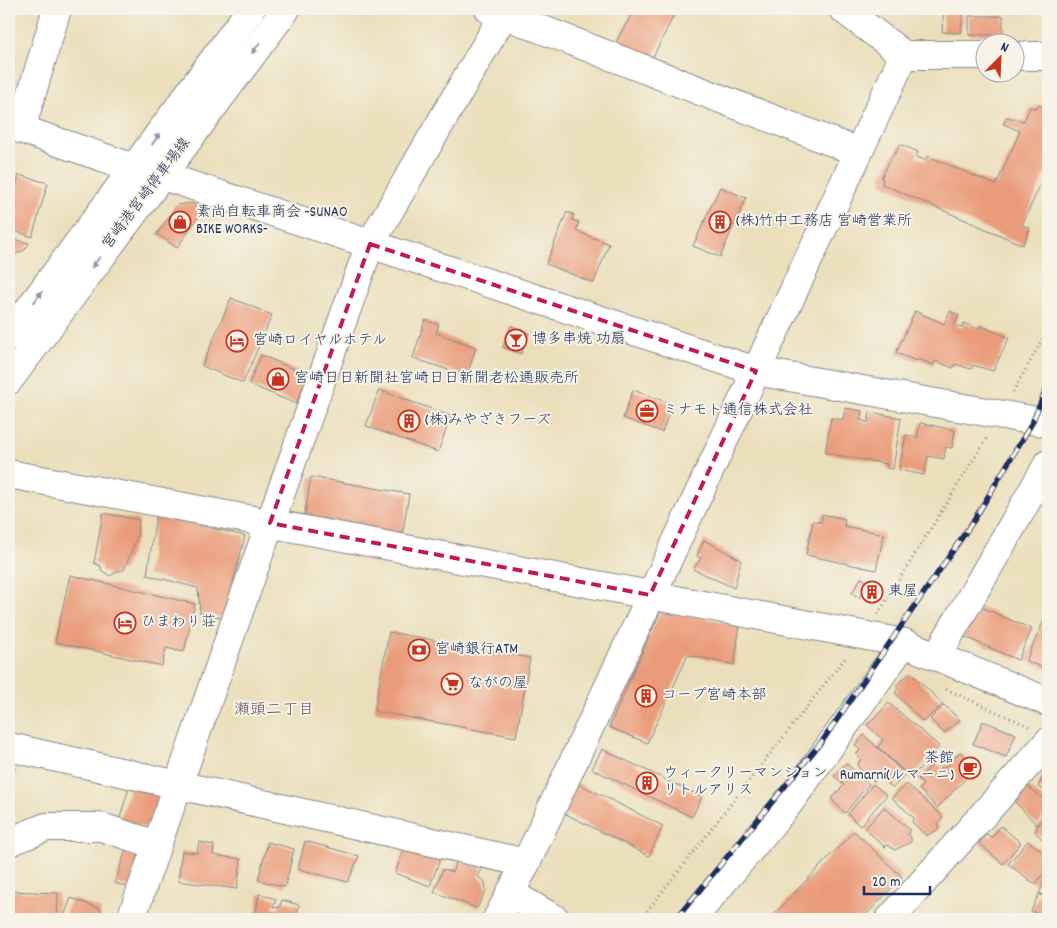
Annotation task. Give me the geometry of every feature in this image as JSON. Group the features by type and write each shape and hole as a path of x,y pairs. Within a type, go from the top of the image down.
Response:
{"street":[{"path":"57,9 15,127 134,168 756,371 1048,423"},
{"name":"宮崎港宮崎停車場線","path":"9,336 251,9"},
{"name":"宮崎港宮崎停車場線","path":"9,380 160,175 286,9"},
{"path":"843,9 904,55 974,55"},
{"path":"131,919 370,244 500,11 858,152"},
{"path":"497,919 526,863 904,55"},
{"path":"1024,56 1048,56"},
{"path":"938,656 1048,464"},
{"path":"9,474 904,643 1048,702"},
{"path":"692,919 789,803 904,643"},
{"path":"890,919 1043,736"},
{"path":"9,747 526,863"},
{"path":"9,842 46,827 101,827 157,845"},
{"path":"510,893 555,919"}],"path":[{"path":"1010,398 1048,329"},
{"path":"877,615 992,429"},
{"path":"641,919 851,651"},
{"path":"941,687 1043,736"}],"highlighted area":[{"path":"370,244 756,371 650,595 270,523"}],"building":[{"path":"629,9 677,9 652,59 616,42 630,17"},
{"path":"944,9 963,9 961,33 942,32"},
{"path":"969,16 1003,16 1003,32 974,32 974,35 969,35"},
{"path":"1039,105 1048,109 1048,168 1022,225 1030,228 1023,245 882,184 883,179 881,178 900,144 918,152 916,157 925,160 928,156 996,185 1020,131 1003,124 1007,117 1024,121 1030,107 1034,108"},
{"path":"19,175 48,183 32,237 9,229 9,211"},
{"name":"(株)竹中工務店 宮崎営業所","path":"720,187 746,198 720,257 693,246"},
{"name":"素尚自転車商会 -SUNAO BIKE WORKS-","path":"192,203 203,210 177,248 157,234 177,205"},
{"path":"567,212 574,215 572,220 579,222 576,231 609,244 594,283 546,264"},
{"path":"9,238 29,243 25,250 14,255 9,262"},
{"name":"宮崎ロイヤルホテル","path":"231,298 272,315 243,383 202,366"},
{"path":"915,311 944,324 950,311 959,315 955,325 962,328 964,323 978,329 980,325 1009,338 993,371 973,365 971,369 955,364 953,368 935,361 933,365 896,353"},
{"path":"425,320 439,325 436,333 476,347 467,376 413,358"},
{"name":"博多串焼 功扇","path":"511,326 529,333 521,354 503,347"},
{"name":"宮崎日日新聞社宮崎日日新聞老松通販売所","path":"261,355 308,375 296,404 249,384"},
{"name":"(株)みやざきフーズ","path":"379,390 451,416 438,452 366,426"},
{"name":"ミナモト通信株式会社","path":"633,390 672,404 662,432 623,418"},
{"path":"845,408 862,411 860,420 868,422 870,412 901,418 893,469 886,468 887,464 825,453 831,418 843,420"},
{"path":"920,423 955,430 952,448 946,447 944,459 928,456 924,475 899,470 906,435 917,438"},
{"path":"311,477 409,494 402,536 304,519"},
{"path":"103,513 139,520 137,537 124,570 110,576 101,570 101,566 94,563"},
{"path":"822,514 845,519 844,526 884,534 876,570 806,555 813,521 821,522"},
{"path":"156,515 245,536 224,618 200,613 198,588 147,575"},
{"path":"704,540 741,560 734,588 693,569 701,558 697,556"},
{"name":"ひまわり荘","path":"70,575 195,604 184,652 166,648 162,666 55,642"},
{"path":"861,578 869,583 859,598 852,593"},
{"name":"東屋","path":"871,585 879,590 874,598 866,593"},
{"path":"976,605 1032,629 1018,660 963,636"},
{"name":"コープ宮崎本部","path":"661,610 740,625 734,665 688,655 647,743 609,727"},
{"path":"1048,613 1048,670 1026,661"},
{"name":"ながの屋","path":"389,632 530,658 516,737 374,711"},
{"path":"909,674 915,677 943,704 923,722 895,693 898,688 896,685"},
{"path":"889,703 939,746 911,778 878,747 883,740 867,725"},
{"path":"944,705 960,720 944,733 930,719"},
{"path":"983,721 1016,734 1006,757 973,744"},
{"path":"864,735 905,774 893,788 884,779 879,777 874,782 857,766 861,759 856,755 860,750 855,745"},
{"name":"ウィークリーマンション リトルアリス","path":"602,749 702,797 692,817 592,769"},
{"path":"960,752 976,768 937,808 919,789 923,785 918,779 936,761 943,769"},
{"path":"846,763 869,784 845,813 831,799 844,785 834,776"},
{"path":"1048,764 1048,792 1038,787"},
{"path":"9,766 15,768 9,791"},
{"path":"132,778 166,794 151,829 119,821"},
{"path":"575,782 663,826 649,856 560,811"},
{"path":"873,784 887,795 860,826 848,814"},
{"path":"907,784 943,817 938,823 939,827 937,830 926,836 912,822 914,818 892,798"},
{"path":"1028,786 1048,803 1048,811 1037,825 1015,802"},
{"path":"884,807 910,830 908,834 911,842 895,850 888,845 885,847 865,829"},
{"path":"1048,814 1048,845 1035,832"},
{"path":"1001,826 1021,843 1003,864 979,843 986,834 992,837"},
{"path":"854,831 902,877 862,919 780,919 774,914"},
{"path":"129,840 148,846 132,888 115,883"},
{"path":"305,841 359,856 348,882 298,869"},
{"path":"407,841 442,854 430,886 395,873"},
{"path":"1028,841 1048,855 1048,868 1035,884 1008,864"},
{"path":"199,842 214,845 213,855 241,859 237,889 178,881 182,851 197,853"},
{"path":"268,842 294,849 285,887 258,880"},
{"path":"461,861 482,869 478,877 485,882 486,890 477,908 434,892 443,869 452,872 456,863"},
{"path":"1048,875 1048,897 1039,893"},
{"path":"9,891 58,893 57,919 9,919"},
{"path":"259,894 276,899 273,907 279,908 282,900 299,905 296,919 255,919"},
{"path":"1039,894 1048,899 1048,919 1031,911"},
{"path":"71,898 101,909 100,917 105,919 63,919"}],"railway":[{"path":"676,919 823,740 974,520 1032,423 1048,385"}],"place":[{"name":"素尚自転車商会 -SUNAO BIKE WORKS-","path":"180,222"},
{"name":"(株)竹中工務店 宮崎営業所","path":"720,222"},
{"name":"博多串焼 功扇","path":"516,340"},
{"name":"宮崎ロイヤルホテル","path":"237,341"},
{"name":"宮崎日日新聞社宮崎日日新聞老松通販売所","path":"278,379"},
{"name":"ミナモト通信株式会社","path":"647,411"},
{"name":"(株)みやざきフーズ","path":"409,421"},
{"name":"東屋","path":"872,592"},
{"name":"ひまわり荘","path":"125,623"},
{"name":"宮崎銀行ATM","path":"419,650"},
{"name":"ながの屋","path":"452,684"},
{"name":"コープ宮崎本部","path":"646,696"},
{"name":"茶館 Rumarni(ルマーニ)","path":"970,768"},
{"name":"ウィークリーマンション リトルアリス","path":"647,783"}],"district":[{"name":"瀬頭二丁目","path":"274,710"}]}
